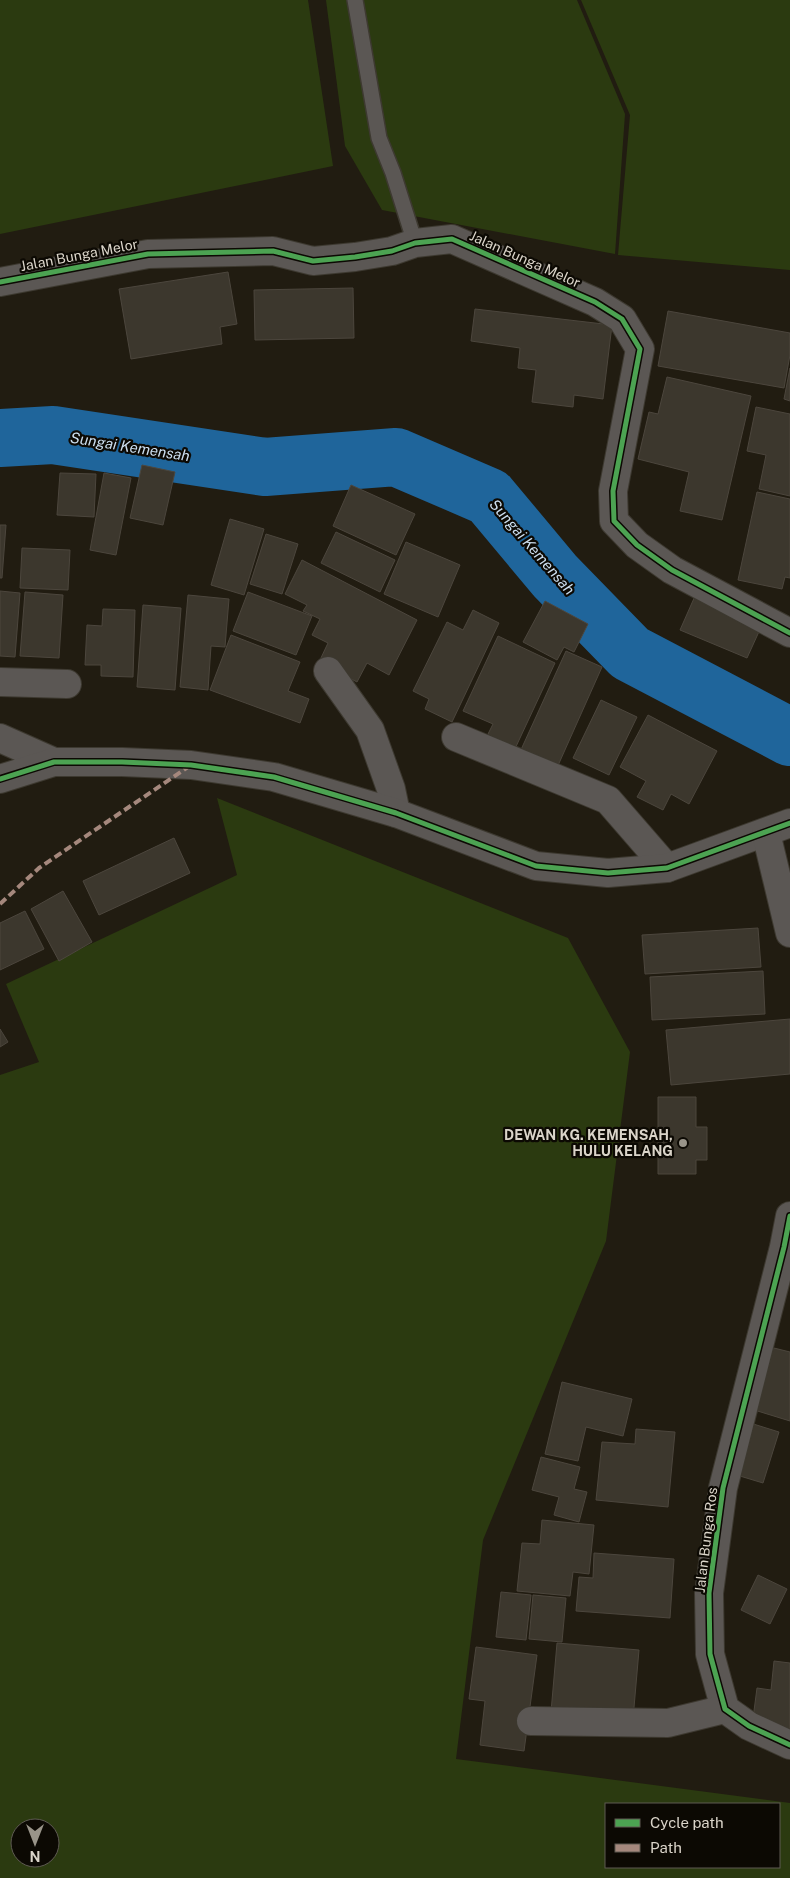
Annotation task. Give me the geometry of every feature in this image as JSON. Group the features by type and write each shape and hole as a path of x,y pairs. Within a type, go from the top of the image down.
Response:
{"street":[{"name":"Jalan Bunga Melor","path":"0,282 148,254 273,251 313,260 355,257 392,251 416,243 452,239 595,302 622,319 640,349 613,491 614,521 637,545 672,570 790,632"},
{"path":"328,671 370,730 391,789 396,813"},
{"path":"0,682 67,684"},
{"path":"456,737 608,800 667,868"},
{"path":"0,738 54,762"},
{"path":"0,779 54,762 191,765 274,777 396,813 536,866 608,873 667,868 778,828 790,932"},
{"name":"Jalan Bunga Ros","path":"725,1709 710,1654 709,1593 723,1488 784,1247 790,1216"},
{"path":"531,1721 668,1723 725,1709 749,1726 790,1745"}],"lane":[{"path":"355,0 379,138 393,173 416,243"}],"green space":[{"path":"0,0 308,0 333,166 0,234"},
{"path":"326,0 577,0 625,114 615,254 382,210 345,146"},
{"path":"581,0 790,0 790,270 618,255 630,115"},
{"path":"217,798 568,938 630,1052 606,1241 483,1540 456,1759 790,1803 790,1878 0,1878 0,1075 39,1062 6,984 237,875"}],"building":[{"path":"228,272 237,324 220,327 222,344 131,359 119,289"},
{"path":"353,288 354,338 255,340 254,290"},
{"path":"475,309 612,325 603,399 574,395 573,407 532,402 536,370 518,368 520,348 471,341"},
{"path":"668,311 790,333 790,355 784,388 658,366"},
{"path":"790,368 790,401 784,399"},
{"path":"667,377 751,396 722,520 680,511 689,472 638,459 649,412 658,414"},
{"path":"756,407 790,414 790,496 759,489 766,455 747,451"},
{"path":"142,465 175,472 163,525 130,518"},
{"path":"60,473 96,474 94,517 57,515"},
{"path":"104,473 131,478 116,555 90,550"},
{"path":"351,485 415,514 396,555 333,526"},
{"path":"757,492 790,499 790,578 785,577 782,589 738,580"},
{"path":"230,519 264,529 244,595 211,585"},
{"path":"0,525 6,525 2,578 0,578"},
{"path":"336,532 395,560 380,592 321,563"},
{"path":"266,534 298,544 282,594 250,584"},
{"path":"406,542 460,565 438,617 384,594"},
{"path":"22,548 70,550 68,590 20,588"},
{"path":"302,560 417,620 389,675 367,663 357,682 319,662 328,643 312,635 320,619 303,611 307,605 285,594"},
{"path":"0,591 20,593 15,657 0,656"},
{"path":"25,592 63,595 59,658 20,656"},
{"path":"248,592 312,616 296,655 233,631"},
{"path":"188,595 229,599 225,647 211,646 208,690 180,687"},
{"path":"695,596 762,625 747,658 680,630"},
{"path":"545,601 588,624 574,652 564,647 557,660 523,642"},
{"path":"143,605 181,608 175,690 137,687"},
{"path":"103,609 135,610 133,677 101,676 101,665 85,665 87,625 102,626"},
{"path":"473,610 499,623 452,722 425,709 429,699 413,691 447,622 463,630"},
{"path":"231,635 300,662 288,691 309,699 300,723 210,690"},
{"path":"498,636 555,663 513,753 485,740 493,724 463,711"},
{"path":"566,651 602,667 556,770 519,754"},
{"path":"601,700 637,717 609,775 573,758"},
{"path":"648,715 717,751 689,804 671,794 663,810 637,797 646,781 620,767"},
{"path":"174,838 190,873 99,915 83,881"},
{"path":"63,891 92,942 59,961 31,909"},
{"path":"25,911 44,949 0,970 0,923"},
{"path":"758,928 761,967 645,974 642,935"},
{"path":"763,971 765,1014 652,1020 650,977"},
{"path":"790,1019 790,1074 671,1085 666,1030"},
{"path":"0,1029 8,1042 0,1047"},
{"name":"DEWAN KG. KEMENSAH, HULU KELANG","path":"658,1097 696,1097 696,1127 707,1127 707,1160 696,1160 696,1174 658,1174"},
{"path":"770,1347 790,1352 790,1421 751,1409"},
{"path":"562,1382 632,1399 623,1436 586,1427 578,1461 545,1454"},
{"path":"747,1422 779,1432 763,1483 730,1473"},
{"path":"636,1429 675,1432 668,1507 596,1500 602,1442 635,1444"},
{"path":"541,1457 580,1467 574,1489 587,1492 579,1522 554,1515 559,1497 532,1490"},
{"path":"542,1520 594,1525 589,1574 573,1572 570,1596 517,1591 522,1543 540,1544"},
{"path":"594,1553 674,1559 670,1618 576,1611 579,1577 593,1578"},
{"path":"758,1575 787,1589 770,1624 741,1610"},
{"path":"501,1592 531,1595 526,1640 496,1637"},
{"path":"533,1595 566,1598 562,1642 529,1639"},
{"path":"557,1643 639,1650 633,1719 551,1712"},
{"path":"476,1647 537,1655 524,1751 480,1745 485,1701 469,1699"},
{"path":"774,1661 790,1663 790,1730 752,1726 757,1688 771,1690"}],"waterway":[{"name":"Sungai Kemensah","path":"0,438 53,435 265,467 396,457 489,497 555,576 630,653 790,737"}],"marked path":[{"path":"0,904 39,868 191,765"}],"cycle path":[{"path":"0,282 148,254 273,251 313,261 355,257 392,251 415,243 452,239 595,302 622,319 640,349 613,491 614,521 637,545 672,570 790,633"},
{"path":"0,779 54,762 191,765 274,777 396,813 536,866 608,873 667,868 790,823"},
{"path":"790,1216 784,1247 723,1488 709,1593 710,1654 725,1709 749,1726 790,1745"}],"place":[{"name":"DEWAN KG. KEMENSAH, HULU KELANG","path":"683,1143"}]}
